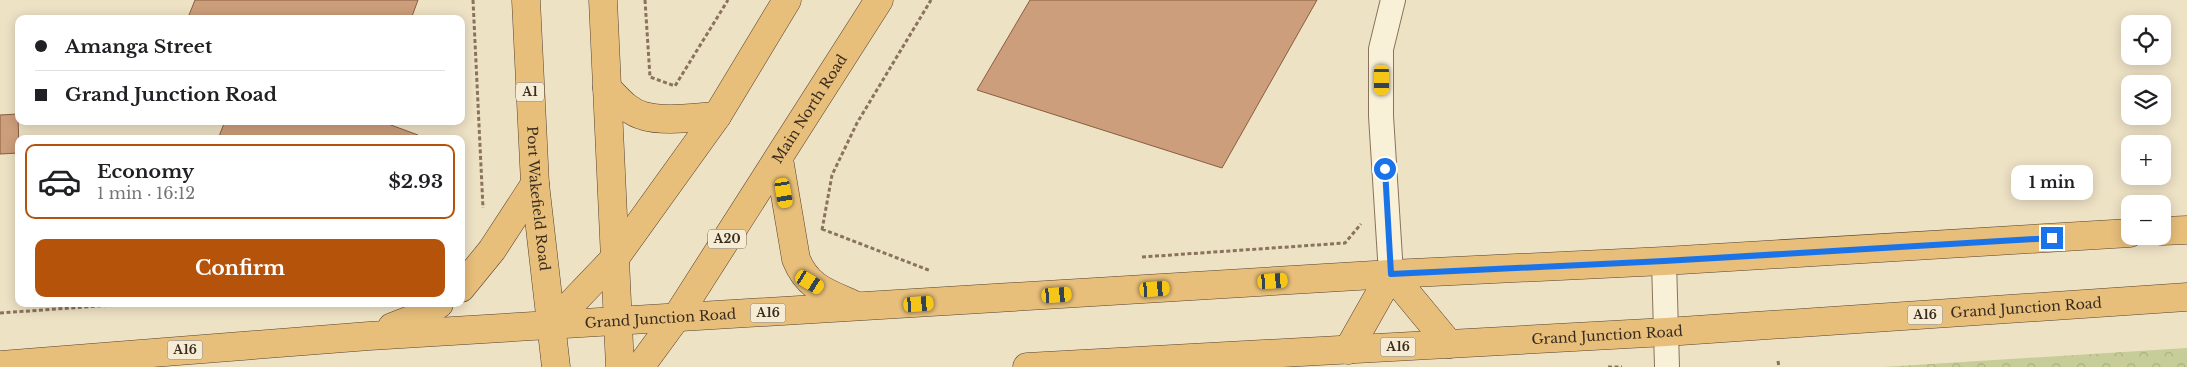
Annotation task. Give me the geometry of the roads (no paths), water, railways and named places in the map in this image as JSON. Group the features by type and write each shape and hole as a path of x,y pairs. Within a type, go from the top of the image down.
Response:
{"highway":[{"name":"Port Wakefield Road","path":"526,0 535,184 556,367"},
{"path":"603,0 620,367"},
{"path":"551,326 615,258 717,116 787,0"},
{"name":"Main North Road","path":"640,367 676,318 779,159 878,0"},
{"path":"607,88 623,104 644,116 690,118 717,116"},
{"path":"779,159 792,235 801,271 816,286 860,307"},
{"path":"465,283 492,250 535,184"},
{"path":"2171,231 2187,230"},
{"name":"Grand Junction Road","path":"0,365 370,336 1391,274 1664,261 2121,234"},
{"path":"1348,350 1391,274 1448,344"},
{"name":"Grand Junction Road","path":"1027,367 1666,332 2187,297"},
{"path":"370,336 423,315 435,307"}],"street":[{"path":"1391,274 1382,116 1381,49 1393,0"},
{"path":"1664,261 1667,367"}]}
